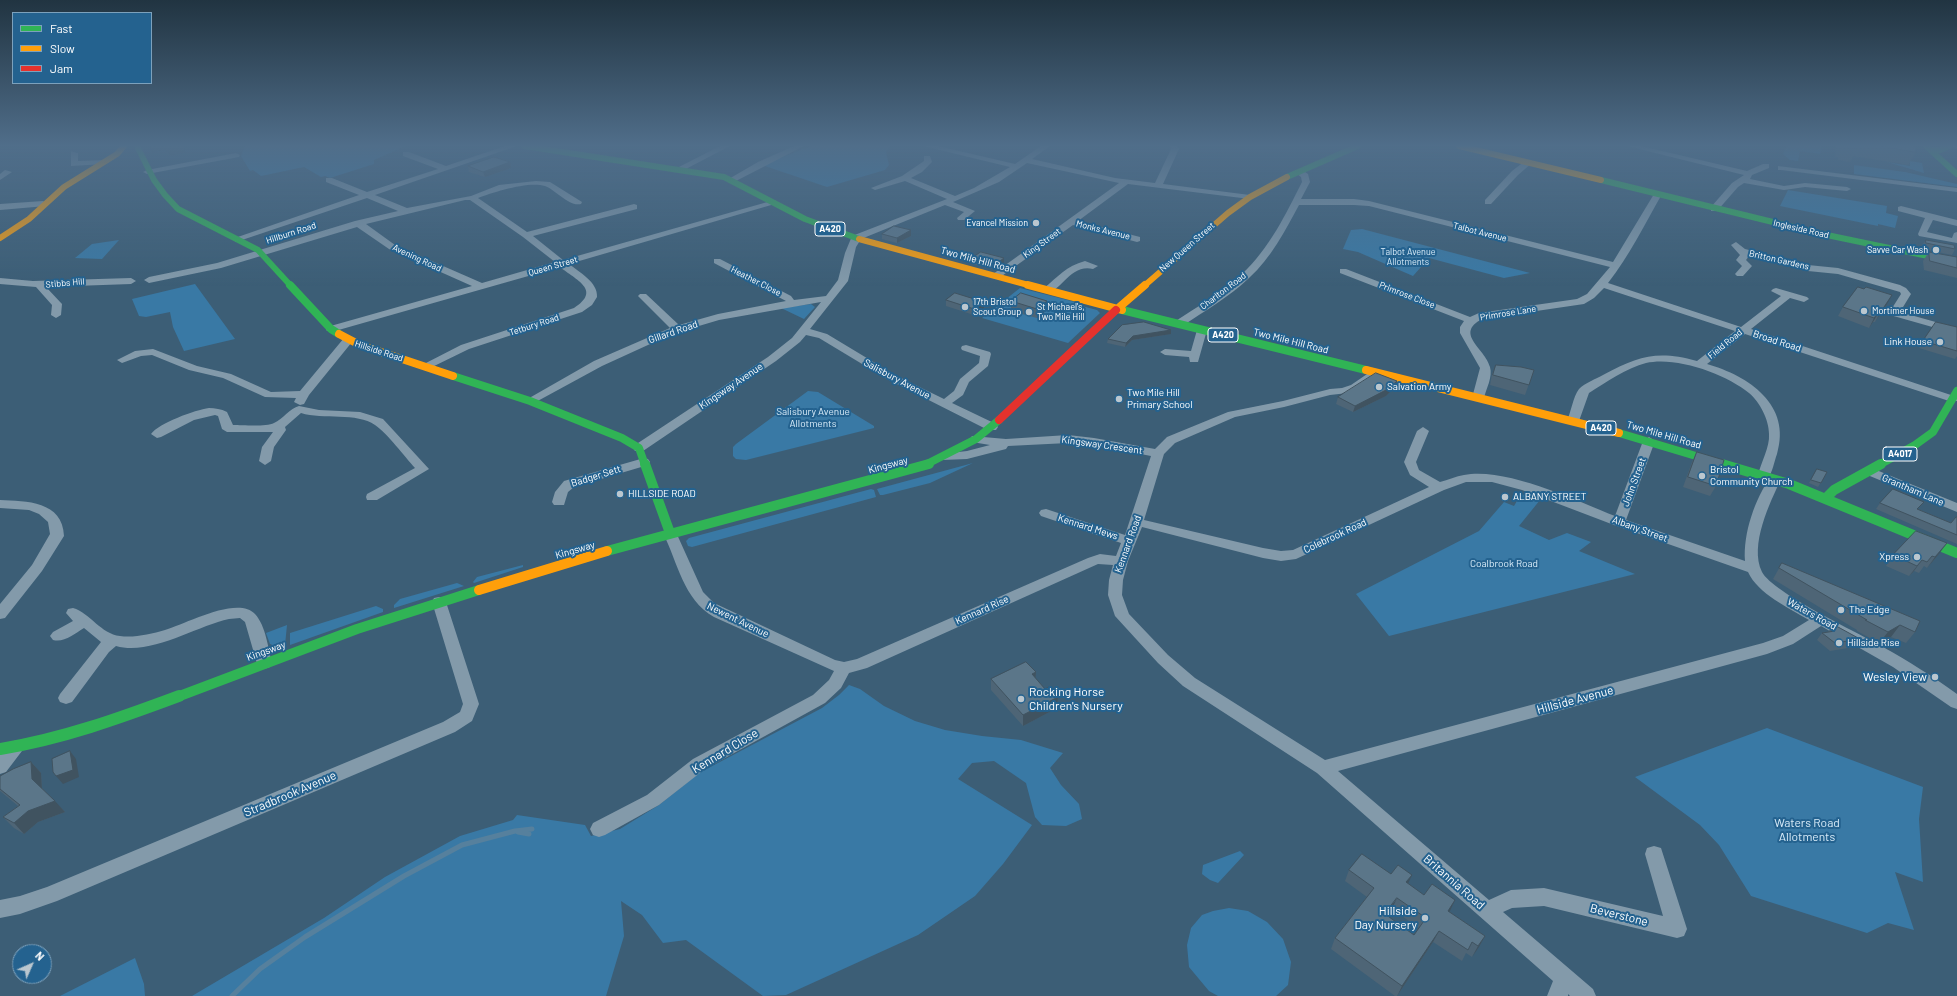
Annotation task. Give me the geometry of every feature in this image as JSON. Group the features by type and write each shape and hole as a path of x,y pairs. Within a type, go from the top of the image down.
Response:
{"street":[{"path":"0,238 29,219 43,204 58,192"},
{"name":"Hillside Road","path":"161,192 178,209 262,254 331,329 348,340 374,350 428,366 530,401 622,438 639,448"},
{"path":"359,192 404,210"},
{"path":"236,239 378,192"},
{"name":"Hillburn Road","path":"262,254 404,210 465,198 472,198 486,192"},
{"name":"Hillburn Road","path":"562,192 578,202"},
{"name":"Two Mile Hill Road","path":"755,192 822,227 856,238 1116,309 1573,421 1649,441 1770,477 1826,498 1957,553"},
{"path":"939,192 955,199"},
{"path":"856,238 969,192"},
{"name":"King Street","path":"996,276 1112,192"},
{"path":"1212,192 1250,197"},
{"name":"New Queen Street","path":"1116,309 1202,234 1250,197 1259,192"},
{"name":"Charlton Road","path":"1178,324 1226,291 1255,267 1301,192"},
{"path":"1488,202 1497,192"},
{"name":"Ingleside Road","path":"1652,192 1714,209 1888,249 1957,262"},
{"path":"1714,209 1728,192"},
{"name":"Primrose Lane","path":"1478,398 1485,368 1481,357 1466,337 1464,331 1470,320 1479,316 1586,300 1616,266 1658,194"},
{"path":"472,198 526,235 563,263"},
{"name":"Talbot Avenue","path":"1296,202 1354,202 1369,204 1616,266"},
{"name":"Queen Street","path":"331,329 774,203"},
{"path":"946,203 971,211 961,218"},
{"path":"0,208 43,204"},
{"path":"526,235 634,207"},
{"path":"1901,209 1957,223"},
{"path":"1930,217 1922,234 1954,241 1957,235"},
{"name":"Monks Avenue","path":"1070,222 1137,239"},
{"name":"Avening Road","path":"358,223 392,247 480,286"},
{"name":"Kingsway Avenue","path":"639,448 772,359 796,340 844,281 847,273 852,244 856,238"},
{"name":"Britton Gardens","path":"1736,244 1745,252 1808,268 1838,271 1897,287 1903,290 1906,294 1893,315 1957,331"},
{"name":"Britton Gardens","path":"1740,274 1747,267 1742,260 1745,252"},
{"path":"149,280 218,266 262,254"},
{"name":"Heather Close","path":"717,261 788,298 792,303"},
{"name":"Tetbury Road","path":"428,366 465,347 555,319 587,305 593,298 593,292 589,285 563,263"},
{"path":"1047,290 1062,279 1065,273 1085,264 1093,266"},
{"name":"Primrose Close","path":"1343,271 1470,320"},
{"path":"1830,280 1838,271"},
{"name":"Stibbs Hill","path":"0,281 39,286 86,281 131,281"},
{"name":"Broad Road","path":"1601,284 1742,330 1955,395"},
{"path":"39,286 56,304 56,314"},
{"path":"1776,291 1804,299"},
{"name":"Field Road","path":"1699,365 1788,295"},
{"path":"643,296 678,330"},
{"name":"Gillard Road","path":"530,401 580,371 613,355 678,330 717,317 813,298 828,299"},
{"name":"Kingsway","path":"0,749 54,739 98,726 357,629 439,602 670,533 929,464 946,457 976,439 992,427 1116,309"},
{"path":"1165,352 1194,357 1202,330"},
{"name":"Salisbury Avenue","path":"804,331 823,336 891,377 992,427"},
{"path":"157,434 184,420 211,411 223,414 226,426 231,429 266,429 279,426 299,409 299,404 304,394 348,340"},
{"path":"945,403 959,393 964,381 984,364 986,354 966,348"},
{"path":"122,360 139,353 153,352 193,368 227,376 269,394 287,396 304,394"},
{"name":"Waters Road","path":"1573,421 1584,391 1643,360 1655,358 1699,365 1741,382 1762,400 1776,433 1770,477 1754,529 1751,551 1754,569 1759,579 1768,587 1821,619 1879,651 1957,703"},
{"name":"Kennard Road","path":"1323,768 1189,682 1163,659 1122,616 1116,595 1116,580 1121,560 1137,522 1158,453 1171,440 1232,414 1330,392 1344,391 1354,387 1373,372"},
{"name":"A4017","path":"1826,498 1834,490 1915,446 1933,432 1955,395"},
{"path":"299,409 312,414 362,416 372,418 379,422 423,469 372,497"},
{"path":"265,461 268,447 280,430 279,426"},
{"path":"1423,431 1410,462 1414,472 1439,487"},
{"name":"Kingsway Crescent","path":"976,439 995,443 1054,438 1158,453"},
{"name":"Kingsway Crescent","path":"946,457 986,451 1021,441"},
{"name":"John Street","path":"1620,522 1649,441"},
{"path":"639,448 670,533"},
{"name":"Badger Sett","path":"559,502 560,493 564,487 569,484 644,462"},
{"name":"Grantham Lane","path":"1869,472 1957,508"},
{"name":"Colebrook Road","path":"1137,522 1263,553 1281,556 1296,554 1439,487 1465,478 1492,478 1528,487"},
{"name":"Albany Street","path":"1528,487 1620,522 1754,569"},
{"path":"0,504 24,506 48,513 55,521 58,536 37,568 0,614"},
{"name":"Kennard Mews","path":"1046,513 1129,541"},
{"name":"Newent Avenue","path":"670,533 680,552 696,594 705,605 719,613 830,664 844,668"},
{"name":"Kennard Rise","path":"844,668 861,664 1093,561 1100,559 1121,560"},
{"name":"Stradbrook Avenue","path":"0,909 20,905 50,895 449,726 466,716 471,704 439,602"},
{"path":"58,636 79,617 112,641 124,642 163,638 222,615 238,613 244,614 252,621 264,663"},
{"name":"Hillside Avenue","path":"1323,768 1767,648 1788,640 1821,619"},
{"path":"66,698 104,648 112,641"},
{"name":"Kennard Close","path":"599,829 653,800 700,764 819,699 835,684 844,668"},
{"path":"0,767 17,747"},
{"name":"Britannia Road","path":"1323,768 1487,910 1561,987 1586,996"},
{"name":"Beverstone","path":"1487,910 1511,899 1544,896 1677,929 1654,854"}],"green space":[{"path":"1787,192 1803,192 1887,206 1886,213 1898,216 1895,228 1878,224 1878,226 1780,206"},
{"name":"Talbot Avenue Allotments","path":"1362,229 1530,273 1504,278 1429,258 1413,276 1358,252 1343,249 1351,230"},
{"path":"119,240 102,259 75,258 92,244"},
{"path":"195,284 235,339 184,351 173,327 170,312 146,317 139,316 132,299"},
{"path":"1020,288 1079,303 1078,305 1097,310 1100,313 1068,343 982,318"},
{"path":"811,304 815,307 804,319 781,308"},
{"name":"Salisbury Avenue Allotments","path":"808,391 818,392 874,426 874,428 746,460 736,459 733,456 733,447 736,444"},
{"path":"973,463 930,483 883,495 880,495 877,489"},
{"path":"871,489 874,490 876,497 692,547 688,546 686,541 689,538"},
{"name":"Coalbrook Road","path":"1521,494 1540,500 1519,526 1549,540 1567,533 1591,542 1579,551 1635,574 1389,636 1356,594 1479,531 1504,502 1514,506"},
{"path":"523,565 523,567 474,583 473,582 477,577"},
{"path":"457,583 464,586 394,608 394,605 400,599"},
{"path":"376,606 383,609 383,612 290,645 290,633"},
{"path":"287,625 285,645 275,646 270,644 266,633"},
{"path":"849,685 860,689 884,706 915,721 945,730 1021,740 1063,753 1050,768 1061,785 1079,804 1082,819 1066,826 1042,825 1035,817 1026,783 994,761 972,763 958,779 1032,825 1003,864 975,896 918,935 786,995 763,996 686,940 663,943 642,915 621,901 624,936 606,996 192,996 324,918 385,877 460,836 513,820 517,815 585,825 591,836 620,829 659,805 699,773 822,708"},
{"name":"Waters Road Allotments","path":"1767,728 1923,787 1919,819 1923,882 1895,872 1914,930 1888,923 1867,933 1751,896 1719,845 1700,825 1635,777"},
{"path":"1240,851 1244,855 1218,883 1210,880 1202,874 1203,865"},
{"path":"1229,908 1248,911 1267,922 1283,939 1291,962 1288,985 1276,996 1218,996 1209,991 1189,967 1187,945 1191,928 1202,915"},
{"path":"135,958 144,984 145,996 60,996"}],"building":[{"path":"894,226 911,230 897,238 882,234"},
{"path":"1926,240 1954,245 1955,249 1926,243"},
{"path":"981,252 1004,258 996,264 972,258"},
{"path":"1929,252 1957,257 1957,268 1930,261"},
{"path":"1858,287 1864,289 1866,287 1892,295 1880,313 1879,312 1874,318 1843,307"},
{"path":"955,293 984,302 974,309 946,300"},
{"path":"1021,293 1047,301 1037,309 1011,301"},
{"path":"1144,322 1171,330 1133,336 1126,343 1108,339 1122,325"},
{"name":"Link House","path":"1936,322 1957,327 1957,351 1923,341"},
{"path":"1496,365 1521,367 1534,370 1529,385 1493,375"},
{"path":"1376,373 1397,381 1388,389 1355,406 1338,397"},
{"path":"1697,452 1724,460 1716,486 1688,477"},
{"path":"1817,469 1827,472 1821,483 1811,480"},
{"path":"1893,489 1924,502 1917,509 1951,523 1957,517 1957,535 1880,503"},
{"path":"1916,531 1947,543 1935,557 1932,556 1927,562 1922,560 1917,566 1893,555"},
{"path":"1782,563 1920,621 1915,632 1900,625 1888,632 1865,620 1867,620 1779,568"},
{"path":"1838,627 1860,639 1835,643 1822,633 1835,631 1831,628"},
{"name":"Rocking Horse Children's Nursery","path":"1026,662 1036,672 1032,674 1045,689 1049,687 1058,697 1023,715 991,679"},
{"path":"70,751 73,770 56,776 53,772 52,759"},
{"path":"31,762 32,779 55,801 28,811 14,823 3,817 20,805 0,789 0,776"},
{"path":"1362,854 1391,874 1398,865 1412,875 1406,882 1424,895 1432,884 1455,900 1448,911 1485,936 1478,946 1472,942 1468,950 1439,931 1402,986 1335,938 1374,888 1349,870","holes":["1397,898 1426,918 1414,935 1385,914"]}],"waterway":[{"path":"232,996 260,969 305,937 404,876 462,845 515,831 532,829"},
{"path":"518,832 529,834"}],"traffic: fast":[{"path":"163,192 178,209 258,250 331,329 339,334"},
{"path":"754,192 805,219 859,239"},
{"path":"1652,192 1822,234 1957,262"},
{"path":"1122,310 1366,370"},
{"path":"453,376 530,401 622,438 639,448 670,533"},
{"path":"1826,498 1834,490 1915,445 1933,432 1957,391"},
{"path":"607,551 929,464 976,439 999,420"},
{"path":"1619,433 1789,484 1957,553"},
{"path":"0,749 37,743 75,733 139,711 357,629 479,590"}],"traffic: slow":[{"path":"0,238 29,219 58,192"},
{"path":"1116,310 1228,213 1258,192"},
{"path":"859,239 1122,310"},
{"path":"339,334 360,345 453,376"},
{"path":"1366,370 1619,433"},
{"path":"479,590 607,551"}],"traffic: jam":[{"path":"999,420 1116,310"}],"place":[{"name":"Evancel Mission","path":"1036,223"},
{"name":"Savve Car Wash","path":"1936,250"},
{"name":"17th Bristol Scout Group","path":"965,307"},
{"name":"Mortimer House","path":"1864,311"},
{"name":"St Michael's, Two Mile Hill","path":"1029,312"},
{"name":"Link House","path":"1940,342"},
{"name":"Salvation Army","path":"1379,387"},
{"name":"Two Mile Hill Primary School","path":"1119,399"},
{"name":"Bristol Community Church","path":"1702,476"},
{"name":"HILLSIDE ROAD","path":"620,494"},
{"name":"ALBANY STREET","path":"1505,497"},
{"name":"Xpress","path":"1917,557"},
{"name":"The Edge","path":"1841,610"},
{"name":"Hillside Rise","path":"1839,643"},
{"name":"Wesley View","path":"1935,677"},
{"name":"Rocking Horse Children's Nursery","path":"1021,699"},
{"name":"Hillside Day Nursery","path":"1425,918"}]}
